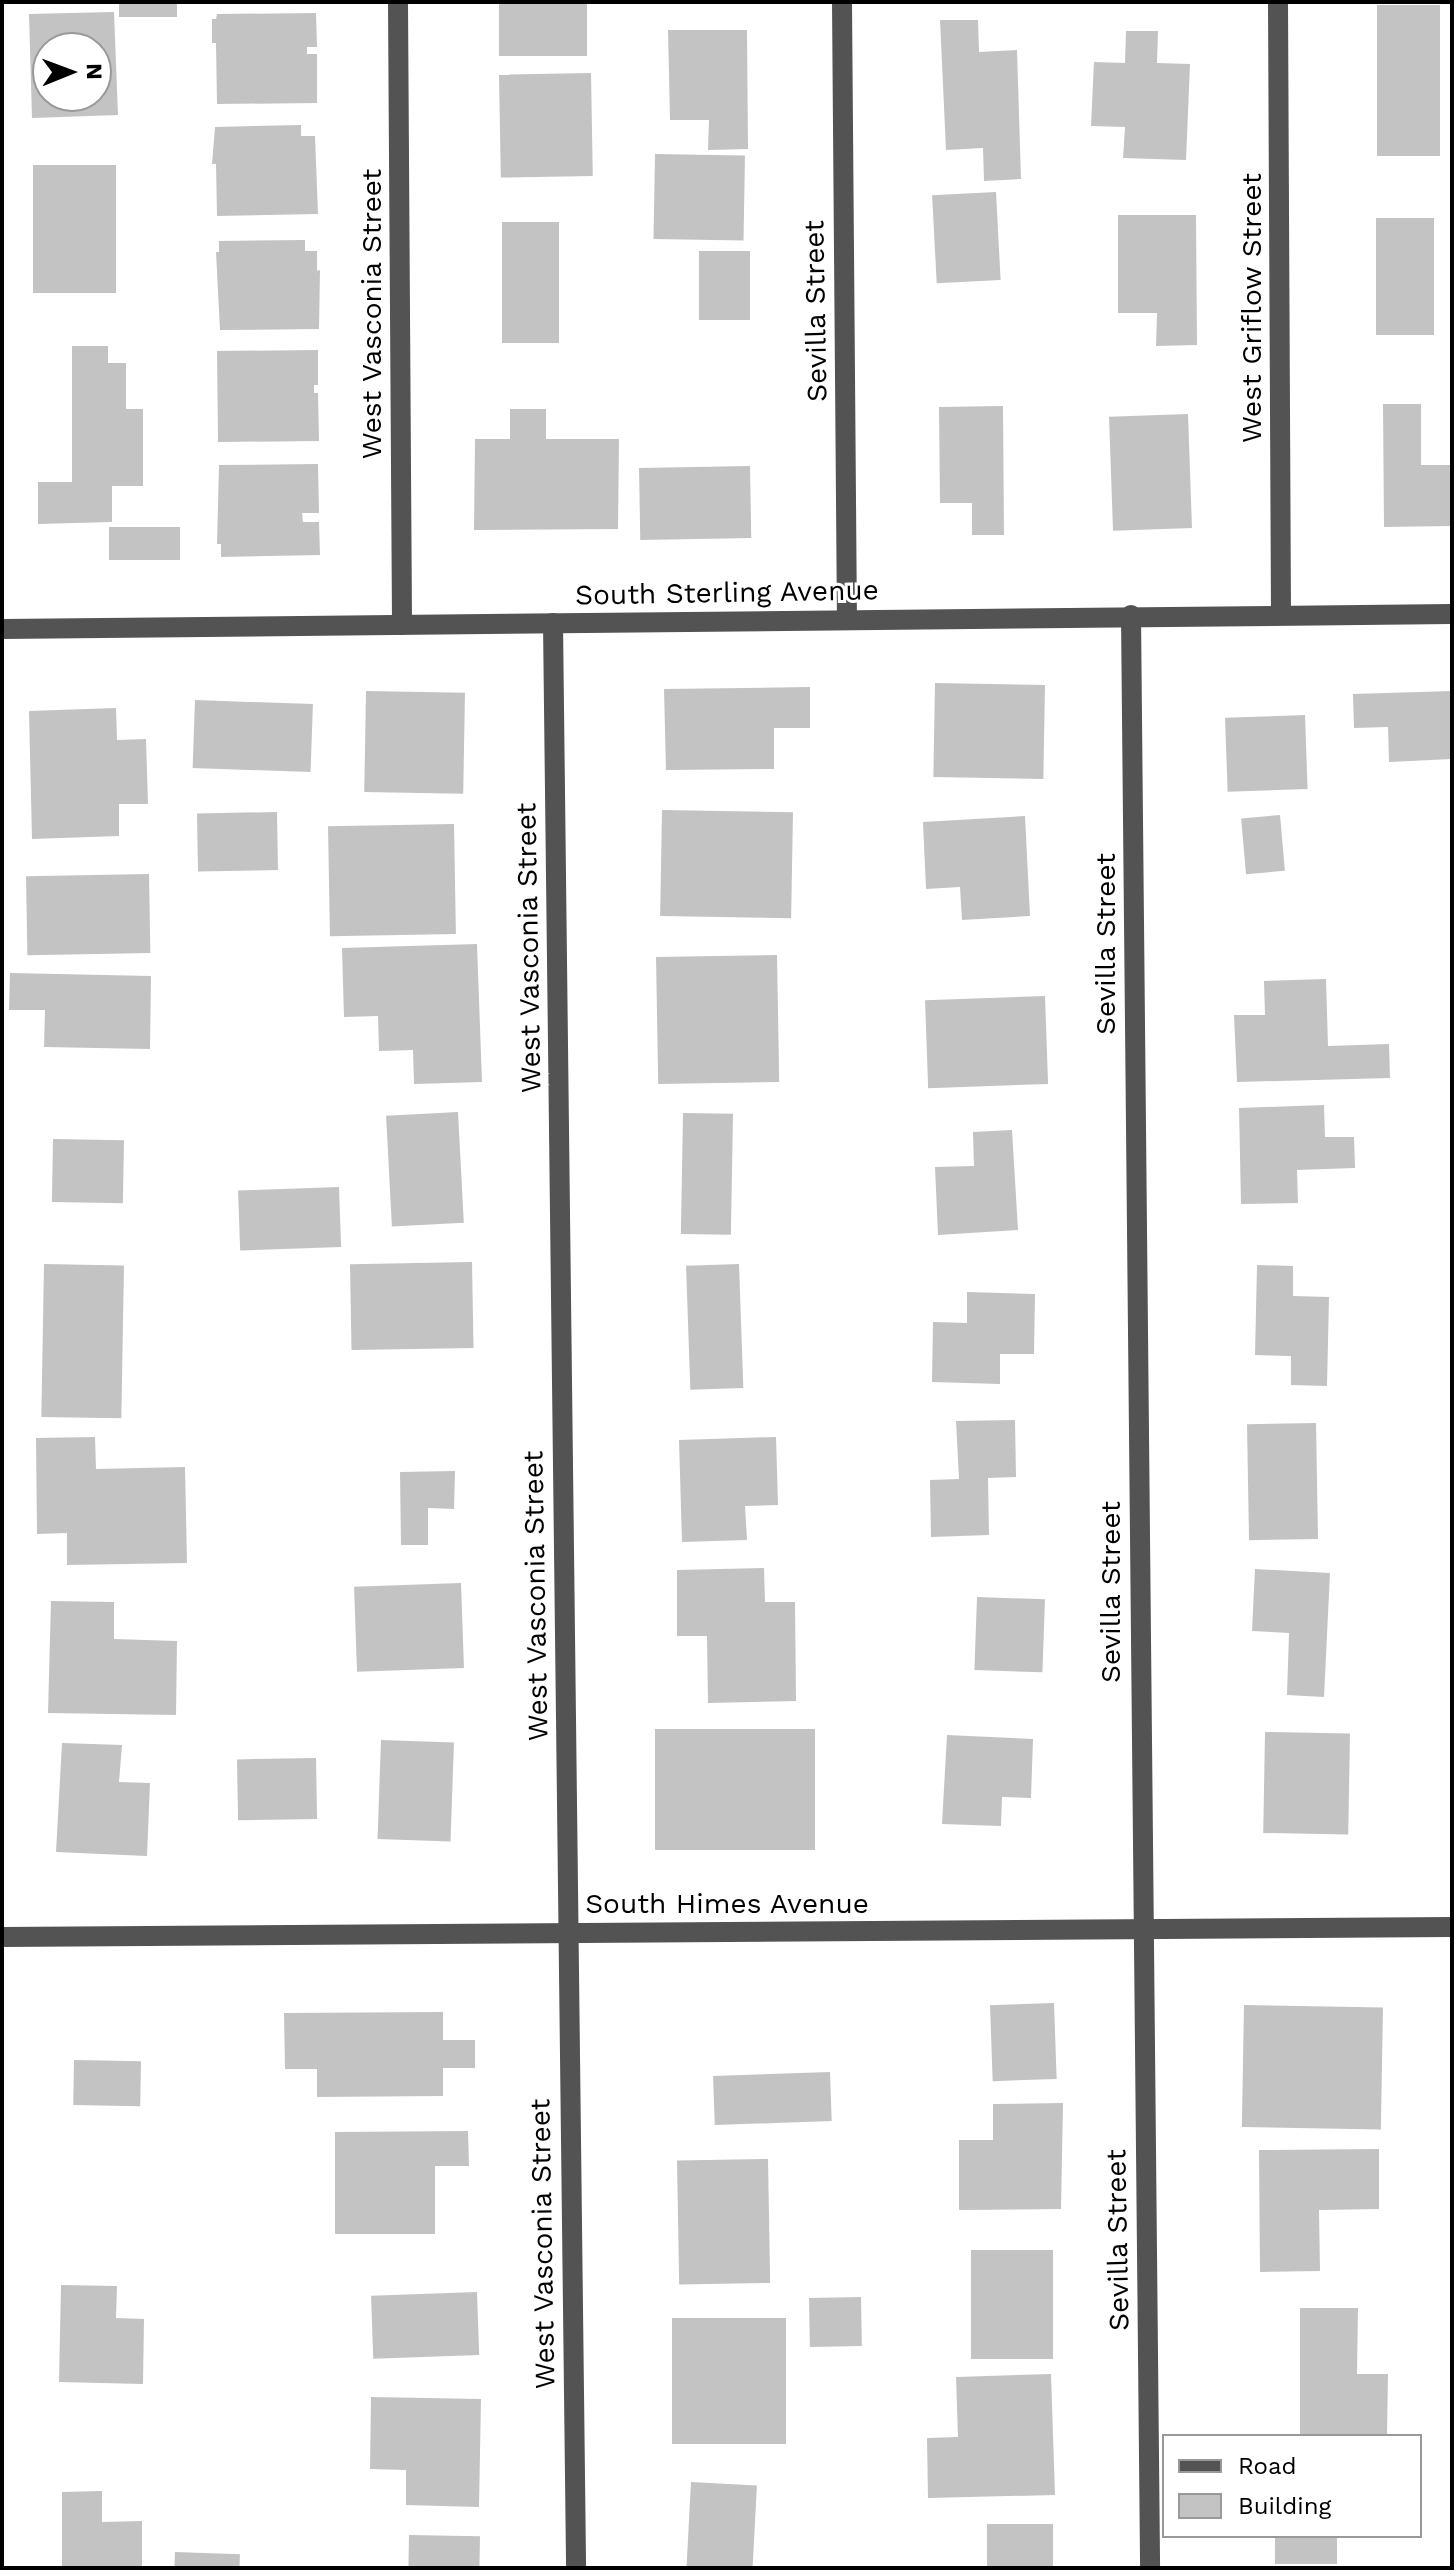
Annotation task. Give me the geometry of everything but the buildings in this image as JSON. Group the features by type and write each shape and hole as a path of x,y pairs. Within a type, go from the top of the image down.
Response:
{"street":[{"name":"West Vasconia Street","path":"398,2 402,625"},
{"name":"Sevilla Street","path":"842,2 847,620"},
{"name":"West Griflow Street","path":"1278,2 1281,614"},
{"name":"South Sterling Avenue","path":"2,629 1452,614"},
{"name":"Sevilla Street","path":"1131,615 1150,2568"},
{"name":"West Vasconia Street","path":"553,623 576,2568"},
{"name":"South Himes Avenue","path":"2,1937 1452,1927"}]}
